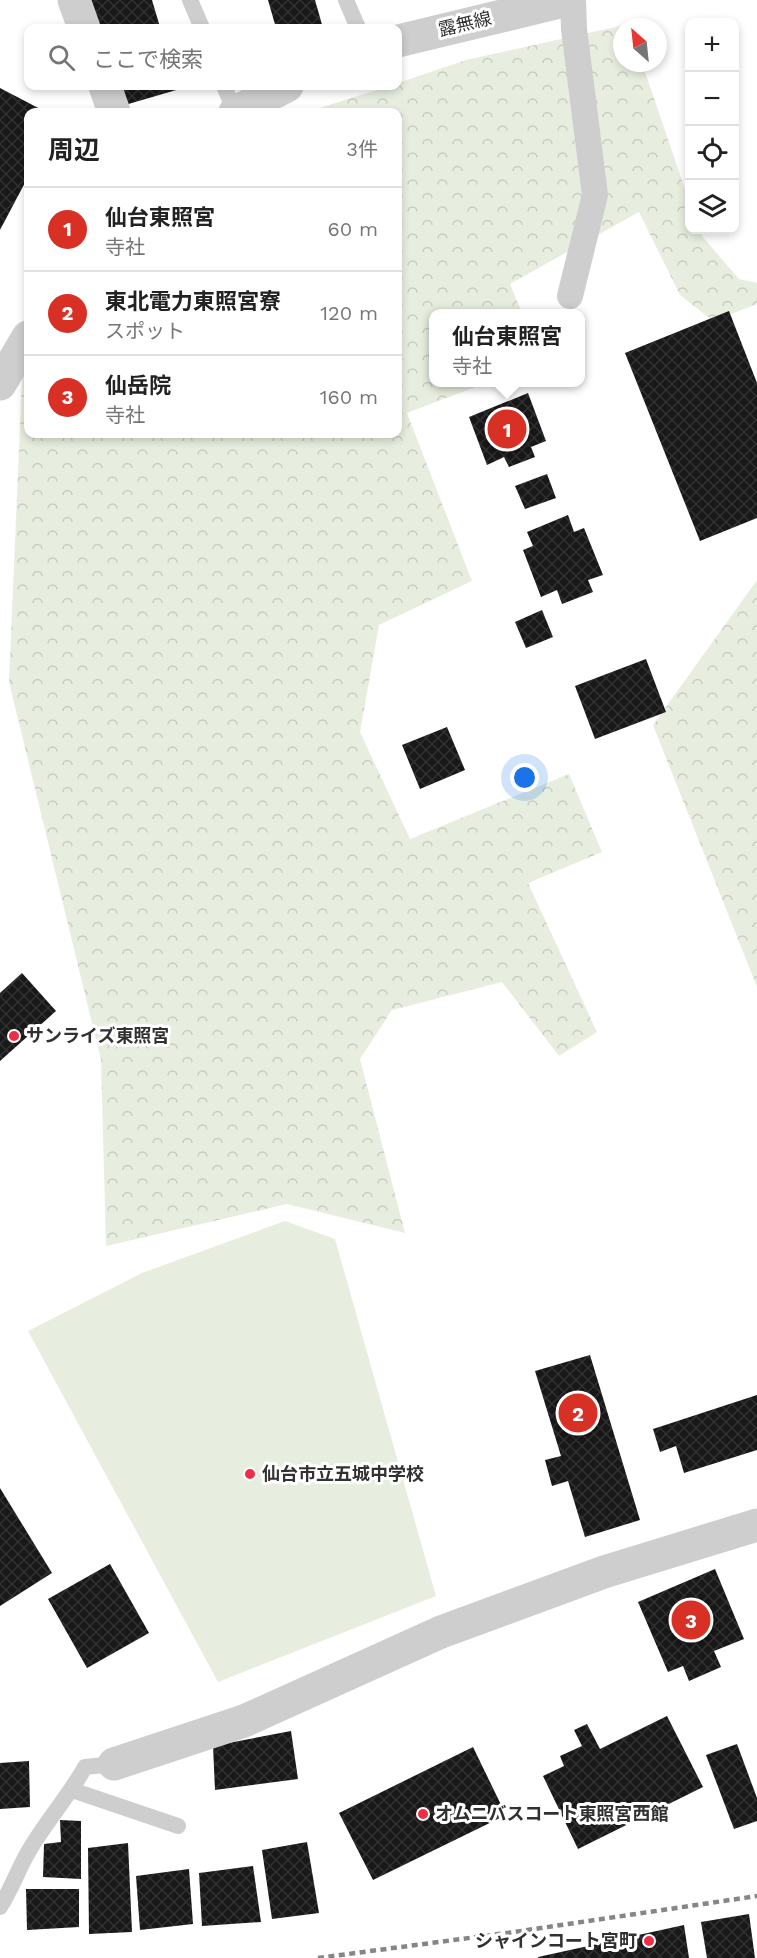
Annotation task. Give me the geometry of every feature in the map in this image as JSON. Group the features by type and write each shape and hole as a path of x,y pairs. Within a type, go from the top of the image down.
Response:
{"street":[{"path":"74,0 83,24"},
{"name":"露無線","path":"402,40 568,0"},
{"path":"570,296 595,195 574,29 573,0"},
{"path":"106,90 113,108"},
{"path":"243,108 279,90"},
{"path":"0,384 24,344"},
{"path":"114,1764 244,1721 452,1628 604,1572 757,1525"}],"lane":[{"path":"190,0 200,24"},
{"path":"346,0 356,24"},
{"path":"226,90 233,108"},
{"path":"0,1907 30,1849 72,1790 85,1767 114,1764"},
{"path":"72,1790 178,1826"}],"green space":[{"path":"613,28 613,72 645,72 685,189 685,234 701,234 739,279 757,283 757,304 713,321 680,295 639,212 510,284 520,309 429,309 429,387 475,387 407,413 472,581 379,625 360,732 410,839 569,774 602,852 528,883 597,1032 559,1056 502,982 392,1010 360,1059 405,1233 287,1204 106,1246 101,1060 9,682 22,379 24,375 24,438 402,438 402,108 320,108 376,90 402,90 402,82 466,60"},
{"path":"757,580 757,987 653,725"},
{"path":"285,1221 335,1239 436,1596 218,1682 28,1331 142,1273"}],"building":[{"path":"91,0 152,0 159,24 99,24"},
{"path":"268,0 315,0 322,24 275,24"},
{"path":"0,88 38,108 24,108 24,185 0,230"},
{"path":"120,90 176,90 125,105"},
{"path":"729,311 757,383 757,518 700,541 625,353"},
{"path":"528,393 546,441 531,447 535,457 509,467 504,457 487,465 469,417"},
{"path":"547,474 556,498 525,509 515,486"},
{"path":"568,515 574,532 584,528 603,575 588,580 593,592 562,604 557,590 541,597 523,550 533,546 527,532"},
{"path":"542,610 553,637 526,648 515,622"},
{"path":"646,659 666,712 595,739 575,686"},
{"path":"447,727 465,770 420,789 402,745"},
{"name":"サンライズ東照宮","path":"22,973 56,1011 0,1061 0,993"},
{"path":"590,1355 640,1520 585,1537 568,1481 552,1486 545,1460 561,1456 535,1371"},
{"path":"757,1395 757,1450 684,1473 676,1446 660,1452 653,1429"},
{"path":"0,1488 52,1573 0,1606"},
{"path":"110,1564 149,1633 87,1668 48,1599"},
{"path":"715,1569 744,1639 714,1651 721,1667 689,1681 683,1666 668,1672 638,1602"},
{"path":"667,1716 703,1787 578,1849 543,1776 564,1766 560,1756 582,1746 574,1730 587,1724 600,1749"},
{"path":"291,1731 298,1779 215,1790 213,1746"},
{"path":"737,1744 757,1798 757,1821 734,1829 706,1755"},
{"name":"オムニバスコート東照宮西館","path":"473,1747 506,1815 373,1880 339,1813"},
{"path":"29,1761 30,1807 0,1809 0,1763"},
{"path":"60,1820 81,1821 81,1879 43,1877 44,1844 61,1842"},
{"path":"307,1842 319,1913 272,1919 262,1850"},
{"path":"128,1843 132,1932 89,1934 88,1848"},
{"path":"253,1866 261,1922 202,1926 199,1873"},
{"path":"189,1869 193,1924 140,1930 136,1876"},
{"path":"26,1889 79,1889 79,1927 27,1930"},
{"path":"749,1914 755,1958 707,1958 701,1922"},
{"name":"シャインコート宮町","path":"684,1925 689,1958 538,1958 538,1957"}],"railway":[{"path":"318,1958 757,1896"}],"place":[{"name":"仙台東照宮","path":"507,429"},
{"name":"サンライズ東照宮","path":"14,1036"},
{"name":"東北電力東照宮寮","path":"578,1413"},
{"name":"仙台市立五城中学校","path":"250,1474"},
{"name":"仙岳院","path":"691,1620"},
{"name":"オムニバスコート東照宮西館","path":"423,1814"},
{"name":"シャインコート宮町","path":"649,1941"}]}
